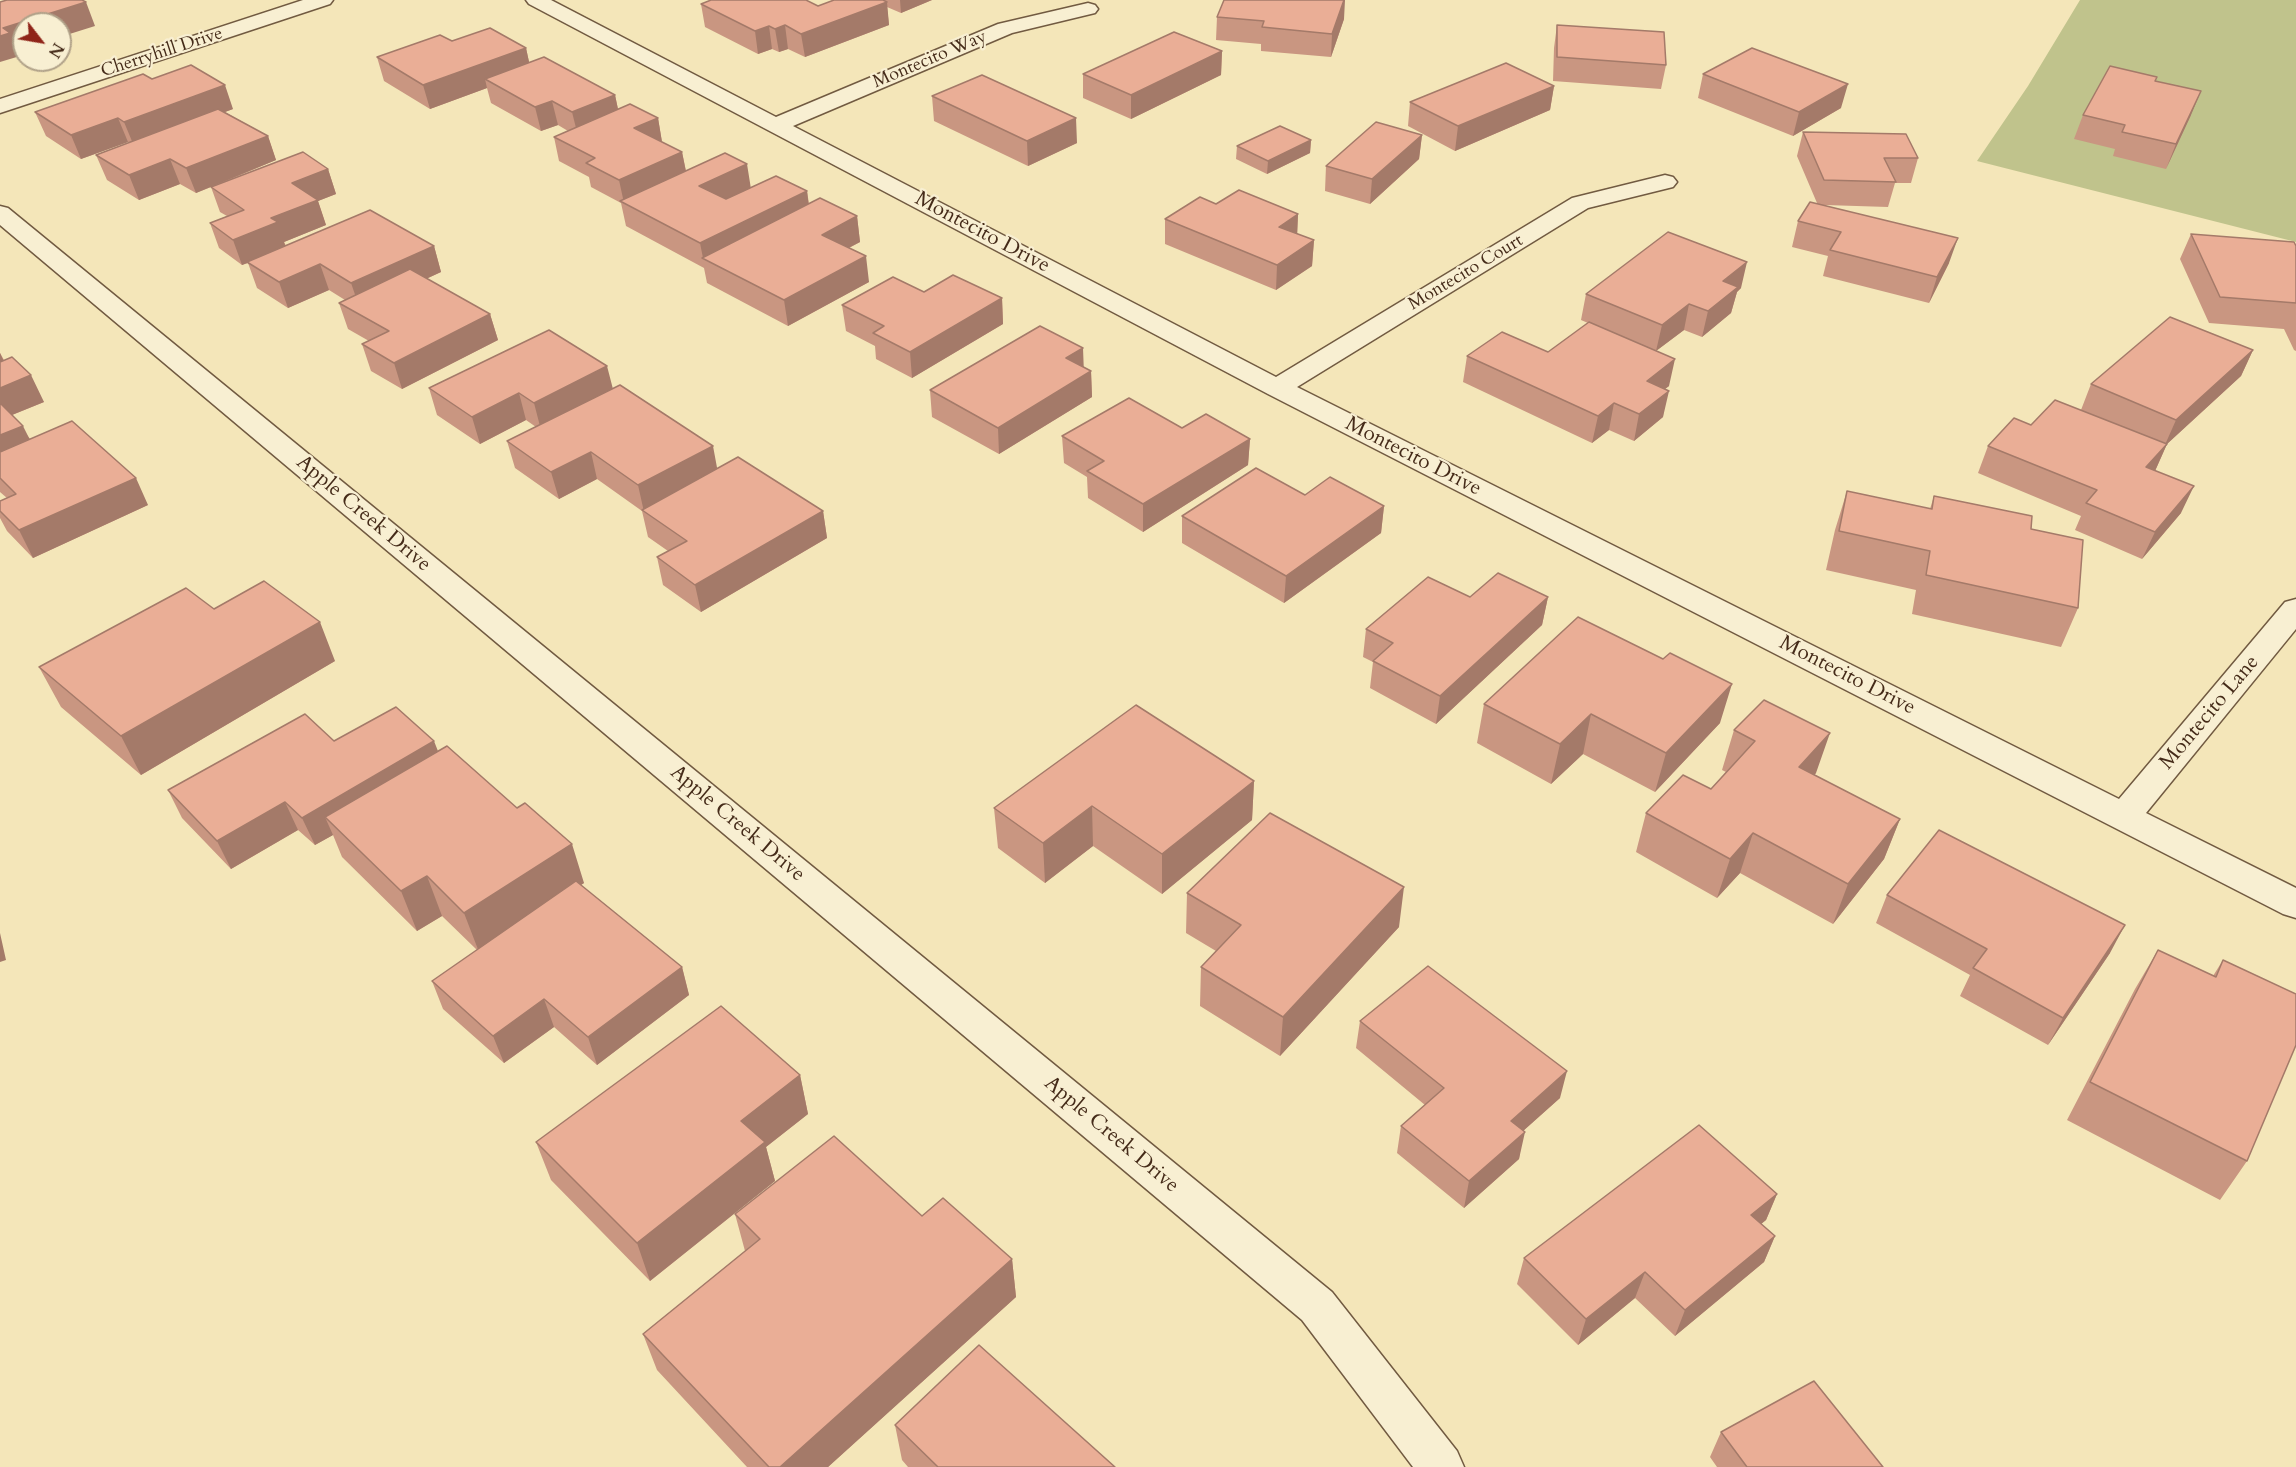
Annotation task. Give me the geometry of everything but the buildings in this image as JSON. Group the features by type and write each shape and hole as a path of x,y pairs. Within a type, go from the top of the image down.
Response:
{"street":[{"name":"Cherryhill Drive","path":"0,106 323,0"},
{"name":"Montecito Drive","path":"536,0 1277,388 2296,904"},
{"name":"Montecito Way","path":"776,125 1005,28 1088,9"},
{"name":"Montecito Court","path":"1277,388 1580,203 1665,182"},
{"name":"Apple Creek Drive","path":"0,213 1317,1306 1441,1467"},
{"name":"Montecito Lane","path":"2124,816 2296,609"}],"green space":[{"path":"2080,0 2296,0 2296,242 1977,161 2028,86"}]}
